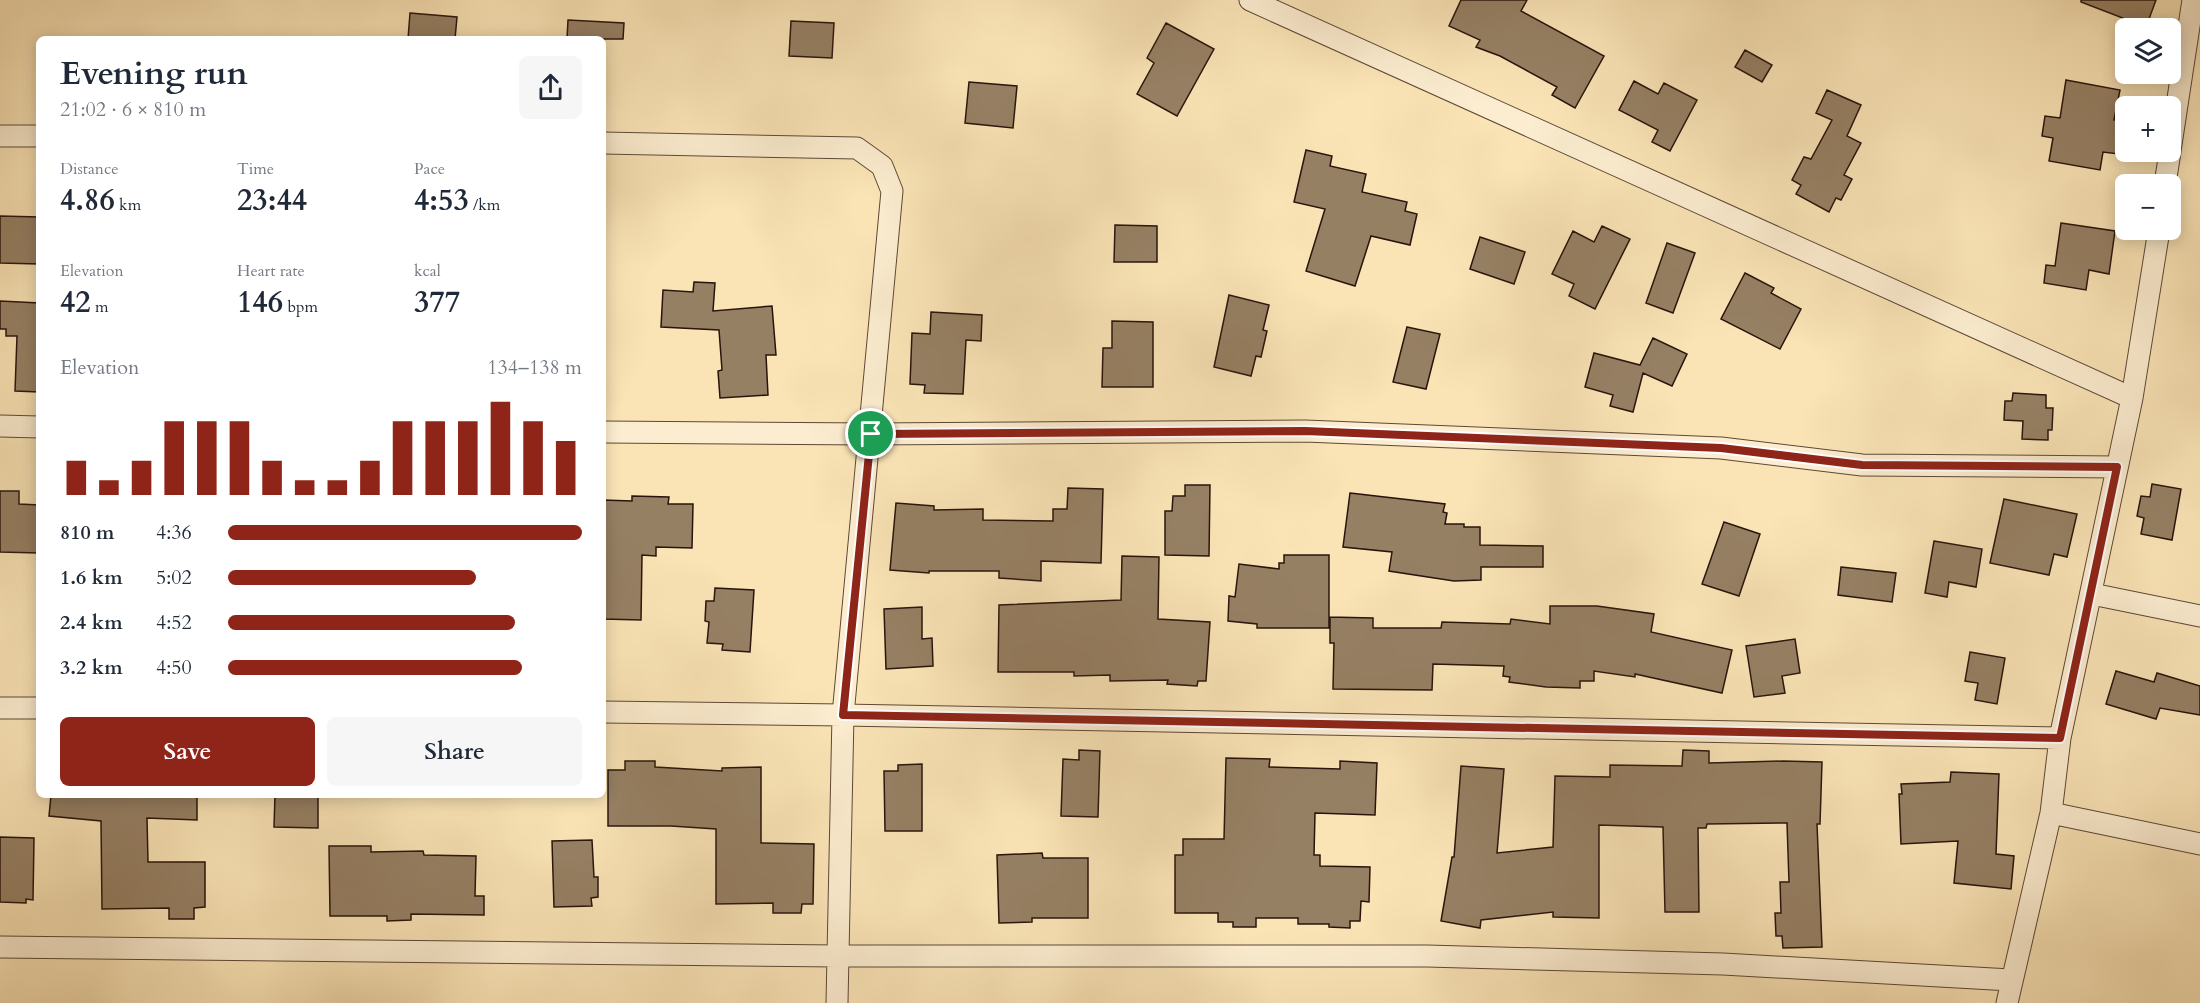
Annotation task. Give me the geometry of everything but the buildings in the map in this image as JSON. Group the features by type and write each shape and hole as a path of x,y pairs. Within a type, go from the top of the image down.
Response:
{"street":[{"path":"1250,0 2132,398"},
{"path":"2178,96 2193,0"},
{"path":"0,136 36,136"},
{"path":"606,143 857,148 882,166 892,192 843,715 837,1003"},
{"path":"2007,1003 2051,813 2060,738 2132,398 2157,240"},
{"path":"0,426 36,427"},
{"path":"606,432 871,434 1305,431 1721,448 1862,465 2117,467"},
{"path":"2092,594 2200,616"},
{"path":"0,708 36,708"},
{"path":"606,712 2060,738"},
{"path":"2051,813 2200,844"},
{"path":"0,947 838,956 1427,956 1723,964 2011,980"}],"route":[{"path":"1305,431 1721,448 1862,465 2117,467 2060,738 843,715 871,434 1305,431"}]}
